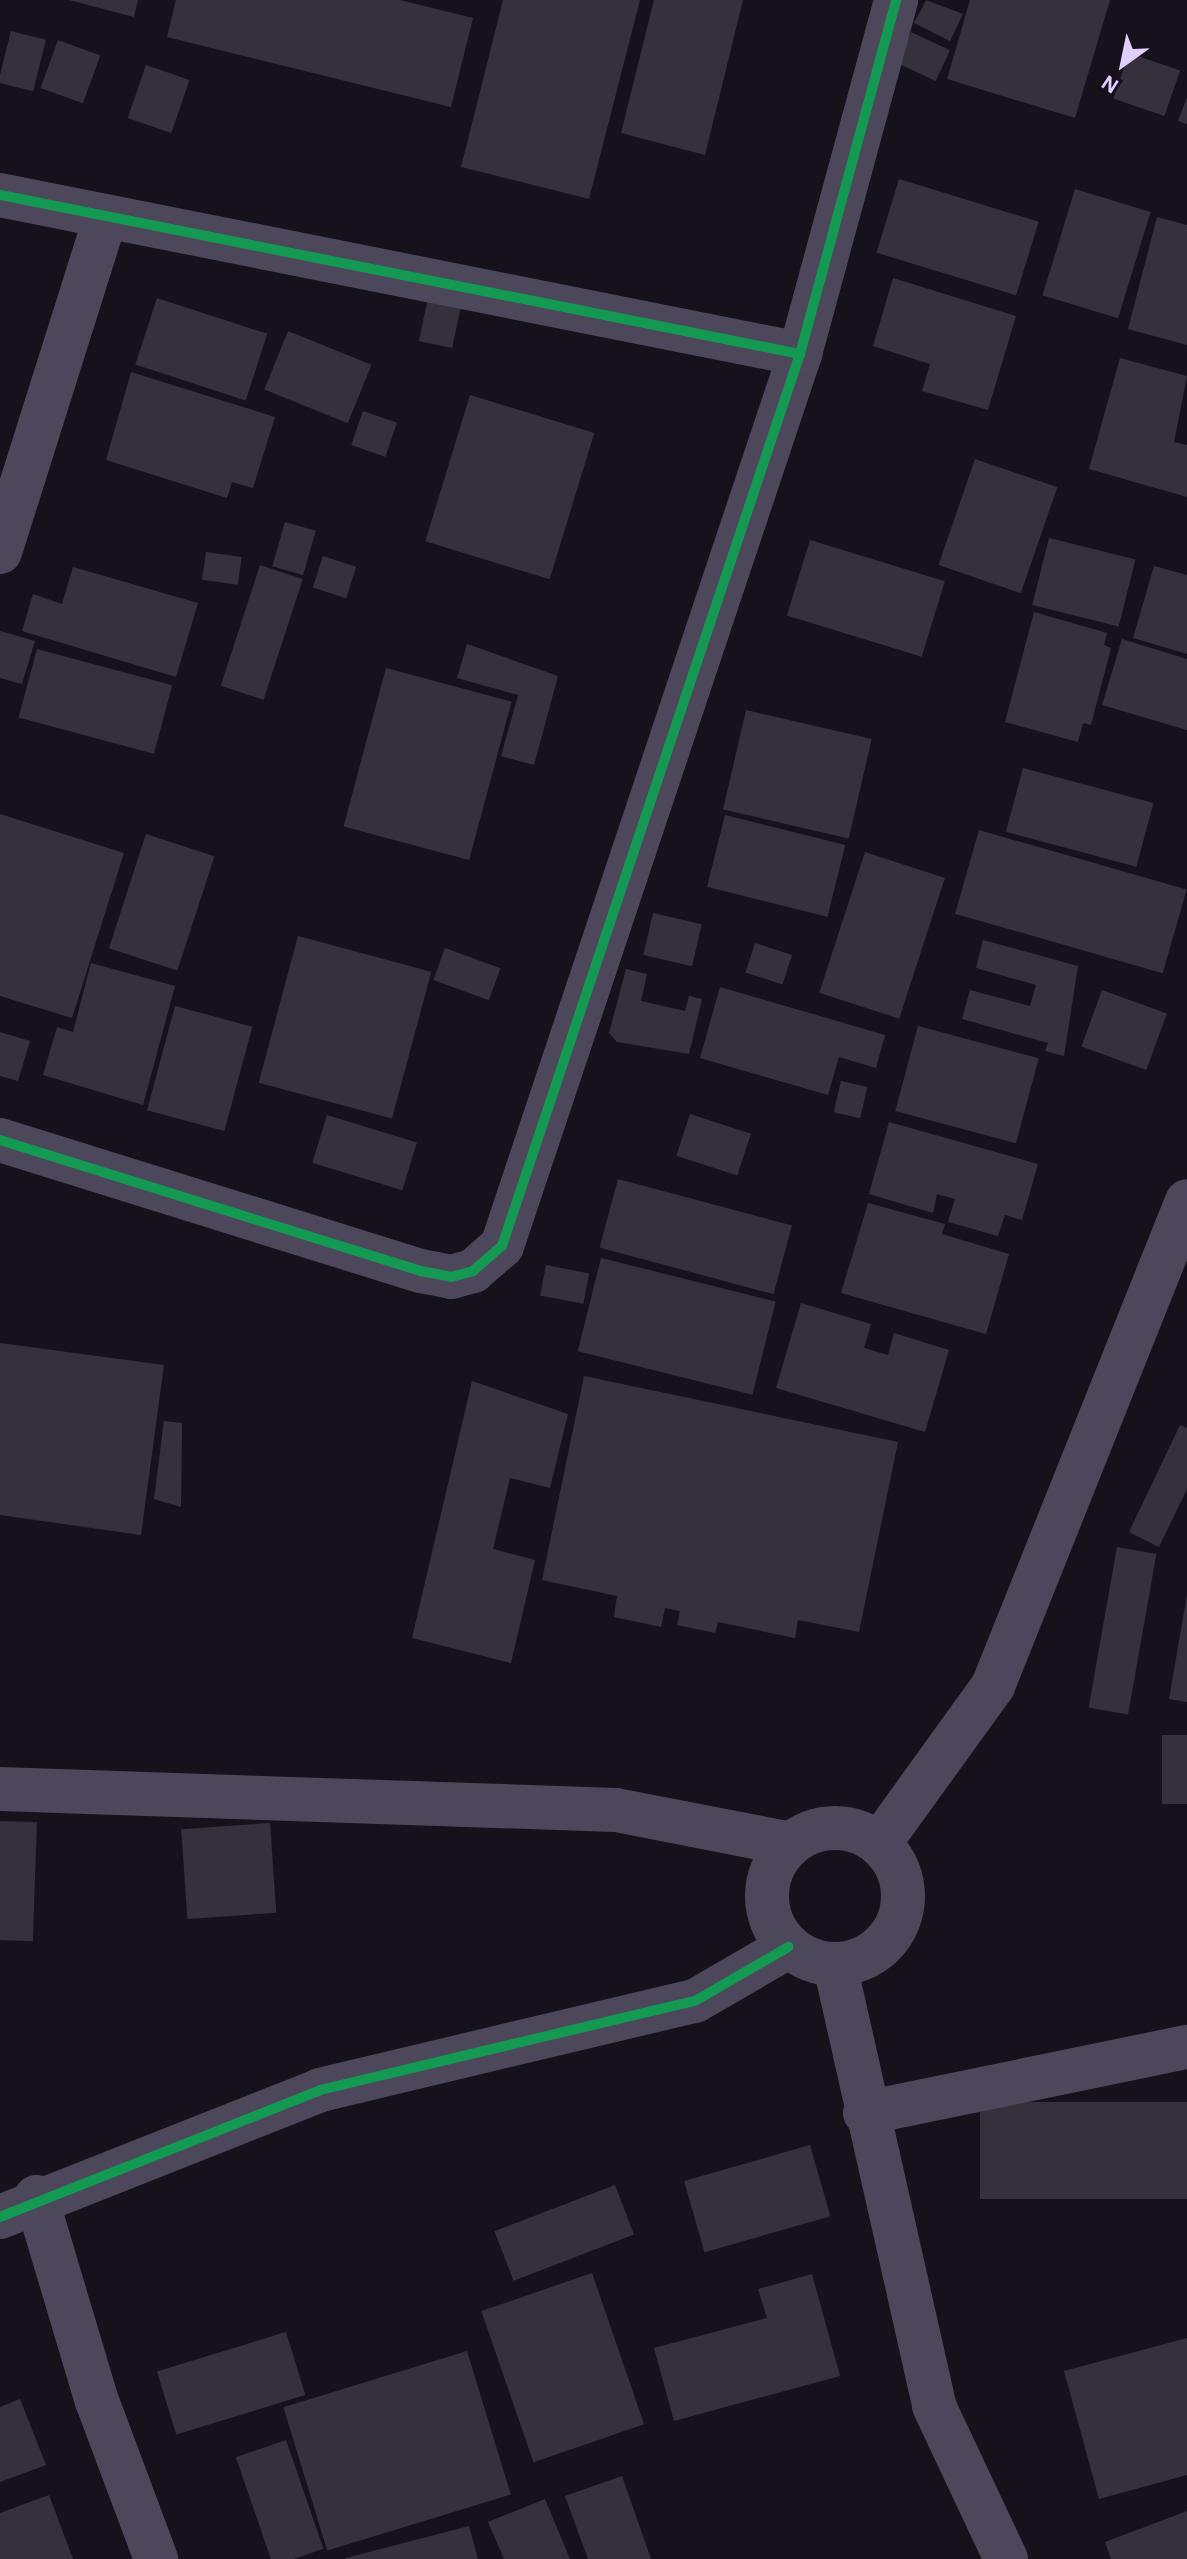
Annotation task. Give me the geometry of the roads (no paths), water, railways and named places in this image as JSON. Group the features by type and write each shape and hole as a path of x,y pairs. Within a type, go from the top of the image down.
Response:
{"street":[{"path":"0,1140 421,1271 451,1277 473,1271 502,1246 800,354 896,0"},
{"path":"0,195 800,354"},
{"path":"0,552 105,218"},
{"path":"879,1844 993,1686 1187,1202"},
{"path":"0,1789 274,1802 616,1810 791,1844"},
{"path":"835,1828 879,1844 895,1863 902,1909 879,1949 835,1965 788,1947 767,1906 775,1861 791,1844 835,1828"},
{"path":"156,2559 97,2401 18,2207 320,2090 695,2001 788,1947"},
{"path":"835,1965 865,2113 934,2406 1006,2559"},
{"path":"865,2113 1187,2047"}]}
